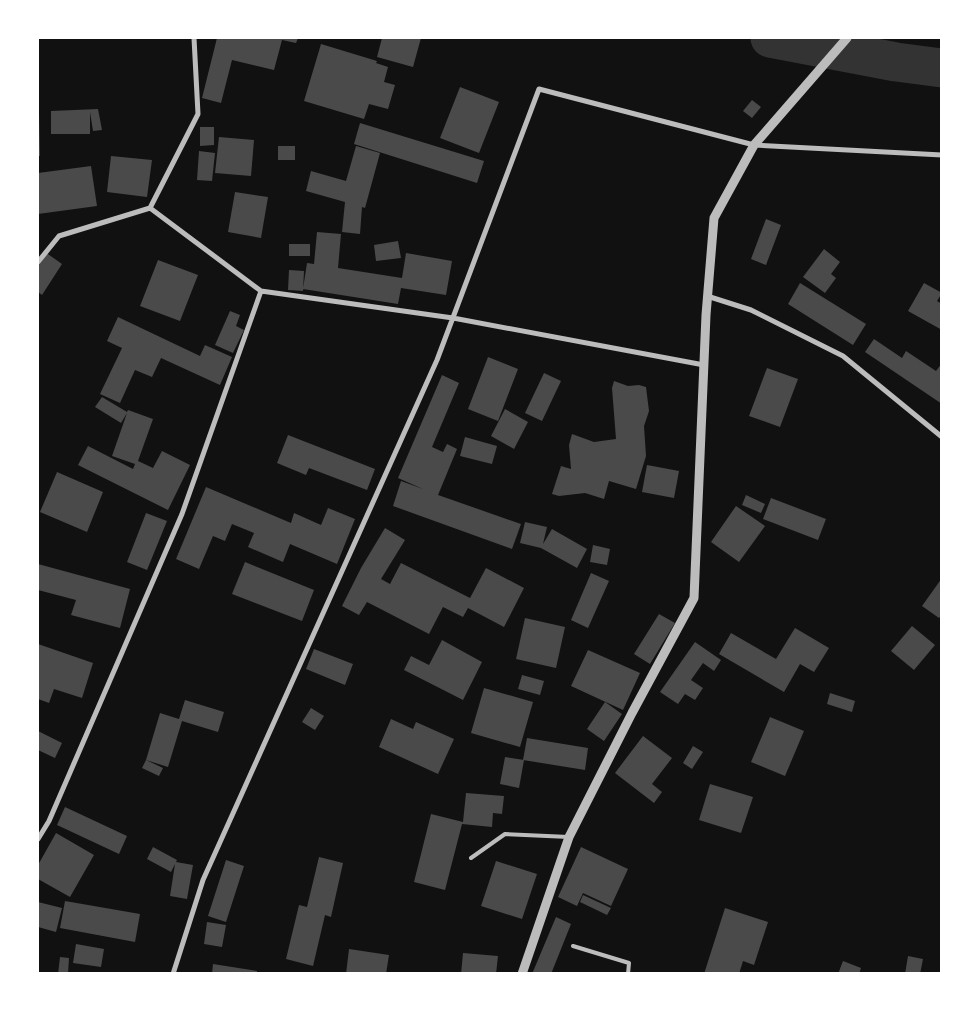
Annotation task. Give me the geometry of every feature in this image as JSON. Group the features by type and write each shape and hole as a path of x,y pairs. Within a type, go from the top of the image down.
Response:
{"street":[{"path":"38,262 59,236 150,208 198,114 194,38"},
{"path":"522,974 569,837 632,713 694,598 707,296 714,218 754,146 847,38"},
{"path":"173,974 203,880 438,360 539,89 754,146 942,155"},
{"path":"150,208 261,291 453,318 704,365"},
{"path":"38,839 49,821 182,514 261,291"},
{"path":"707,296 751,310 843,356 942,437"}],"lane":[{"path":"471,858 505,834 569,837"},
{"path":"573,946 629,963 628,974"}],"building":[{"path":"217,38 298,38 296,43 282,40 274,70 232,60 221,103 202,98"},
{"path":"382,38 421,38 413,67 377,57"},
{"path":"321,44 377,61 376,63 388,67 384,82 395,85 388,109 369,104 364,119 304,101"},
{"path":"460,87 499,102 479,153 440,138"},
{"path":"752,100 761,107 752,118 743,111"},
{"path":"98,109 102,130 93,131 90,112 90,134 51,134 51,111"},
{"path":"39,114 40,156 38,156"},
{"path":"360,123 484,161 477,183 354,144"},
{"path":"200,127 214,127 214,145 200,146"},
{"path":"219,137 254,140 251,176 215,173"},
{"path":"278,146 295,146 295,160 278,160"},
{"path":"356,146 380,153 365,208 362,207 360,234 342,232 345,202 306,191 311,171 346,181"},
{"path":"199,151 215,153 212,181 197,180"},
{"path":"111,156 152,160 147,197 107,192"},
{"path":"91,166 97,206 38,214 38,173"},
{"path":"235,192 268,197 261,238 228,232"},
{"path":"766,219 781,225 766,265 751,259"},
{"path":"317,232 341,234 338,268 402,278 406,253 452,261 446,295 401,288 398,304 303,289 307,263 314,264"},
{"path":"398,241 401,258 376,261 374,245"},
{"path":"289,244 310,244 310,256 289,256"},
{"path":"824,249 840,262 831,274 836,278 825,293 803,277"},
{"path":"45,252 62,264 42,295 38,292 38,263"},
{"path":"158,260 198,275 180,321 140,306"},
{"path":"289,270 304,271 303,291 288,290"},
{"path":"800,283 866,324 853,345 788,304"},
{"path":"924,283 942,293 937,301 942,304 942,330 908,311"},
{"path":"230,311 240,315 236,326 244,330 233,353 215,345"},
{"path":"118,317 200,356 205,345 232,357 220,385 161,358 152,377 135,370 120,403 100,394 122,348 107,341"},
{"path":"874,339 902,358 906,351 936,371 942,363 942,404 865,352"},
{"path":"488,357 518,369 498,421 468,409"},
{"path":"767,368 798,379 780,427 749,416"},
{"path":"544,373 561,381 542,421 525,413"},
{"path":"442,375 459,383 432,447 443,452 447,444 457,449 438,495 521,524 512,549 393,506 401,481 423,489 398,478"},
{"path":"614,381 628,386 639,385 646,387 649,411 644,426 646,456 636,489 609,481 604,499 585,493 559,496 552,494 561,466 571,469 569,445 572,434 594,442 616,439 612,388"},
{"path":"102,397 127,412 128,410 153,419 138,461 153,468 162,451 190,465 168,510 78,465 88,446 133,469 135,464 112,456 127,413 121,423 95,407"},
{"path":"505,409 528,422 514,449 491,436"},
{"path":"288,435 375,469 367,490 309,468 306,475 277,463"},
{"path":"465,437 497,446 492,464 460,456"},
{"path":"647,465 679,471 674,498 642,492"},
{"path":"57,472 103,492 87,532 40,512"},
{"path":"206,487 291,523 294,513 321,525 328,508 355,519 337,564 290,544 283,562 248,547 254,533 232,524 225,541 213,536 199,569 176,559"},
{"path":"746,495 765,504 761,513 742,505"},
{"path":"771,498 826,519 818,540 763,519"},
{"path":"736,506 765,526 739,562 711,542"},
{"path":"146,513 167,521 147,570 127,562"},
{"path":"525,522 547,527 543,544 552,529 587,549 577,568 541,548 520,543"},
{"path":"385,528 405,540 381,579 390,584 401,563 470,598 486,568 524,588 504,627 468,608 463,617 443,607 429,634 367,602 359,615 342,606 361,568"},
{"path":"593,545 610,549 607,565 590,562"},
{"path":"245,562 314,590 302,621 232,594"},
{"path":"38,564 130,589 120,628 71,615 76,600 38,590"},
{"path":"591,573 609,581 588,628 571,620"},
{"path":"942,578 942,614 939,618 922,606"},
{"path":"659,614 675,623 650,664 634,654"},
{"path":"525,618 565,627 556,668 516,659"},
{"path":"912,626 935,645 914,670 891,651"},
{"path":"795,628 829,648 814,672 800,664 784,692 719,654 731,633 776,659"},
{"path":"442,640 482,662 463,700 404,670 411,656 429,665"},
{"path":"695,642 721,660 714,671 703,663 691,680 703,688 695,700 685,694 678,704 660,692"},
{"path":"38,644 93,663 82,698 54,689 49,703 38,699"},
{"path":"314,649 353,664 345,685 306,669"},
{"path":"588,650 640,673 623,710 571,686"},
{"path":"522,675 544,681 540,695 518,689"},
{"path":"484,688 533,702 520,747 471,733"},
{"path":"830,693 855,701 852,712 827,704"},
{"path":"185,700 224,712 218,732 182,721 168,767 146,760 160,713 179,719"},
{"path":"605,702 622,714 604,741 587,729"},
{"path":"311,708 324,716 315,730 302,722"},
{"path":"770,717 804,731 785,776 751,762"},
{"path":"391,719 413,729 416,722 454,739 438,774 379,747"},
{"path":"38,731 62,743 55,758 38,750"},
{"path":"643,736 672,758 652,784 662,792 654,803 615,773"},
{"path":"527,738 588,748 585,770 523,760"},
{"path":"693,746 703,752 692,769 683,763"},
{"path":"505,757 524,760 519,788 500,784"},
{"path":"146,760 163,768 159,776 142,768"},
{"path":"710,784 753,797 741,833 699,820"},
{"path":"466,793 504,796 502,814 493,813 492,827 462,824 445,890 414,882 431,814 463,822"},
{"path":"65,807 127,836 119,854 57,825"},
{"path":"56,833 94,855 70,897 38,879 38,865"},
{"path":"153,847 177,860 176,862 193,865 187,899 170,896 175,864 171,872 147,859"},
{"path":"581,847 628,869 611,906 583,893 577,906 558,897"},
{"path":"319,857 343,863 331,917 325,915 313,966 286,959 299,905 307,907"},
{"path":"226,860 244,866 226,922 208,916"},
{"path":"496,861 537,874 522,919 481,906"},
{"path":"583,895 611,908 607,915 580,902"},
{"path":"65,901 140,914 135,942 60,928"},
{"path":"38,902 62,908 56,932 38,927"},
{"path":"725,908 768,922 754,965 743,961 739,974 704,974"},
{"path":"556,917 571,924 551,974 532,974"},
{"path":"207,922 226,925 222,947 204,944"},
{"path":"76,944 104,949 101,967 73,963"},
{"path":"349,949 389,955 386,974 346,974"},
{"path":"463,953 498,956 496,974 461,974"},
{"path":"908,956 923,959 920,974 905,974"},
{"path":"60,957 69,958 68,974 58,974"},
{"path":"843,961 861,968 859,974 838,974"},
{"path":"213,964 257,971 257,974 212,974"}],"waterway":[{"path":"770,38 896,62 942,68"}]}
